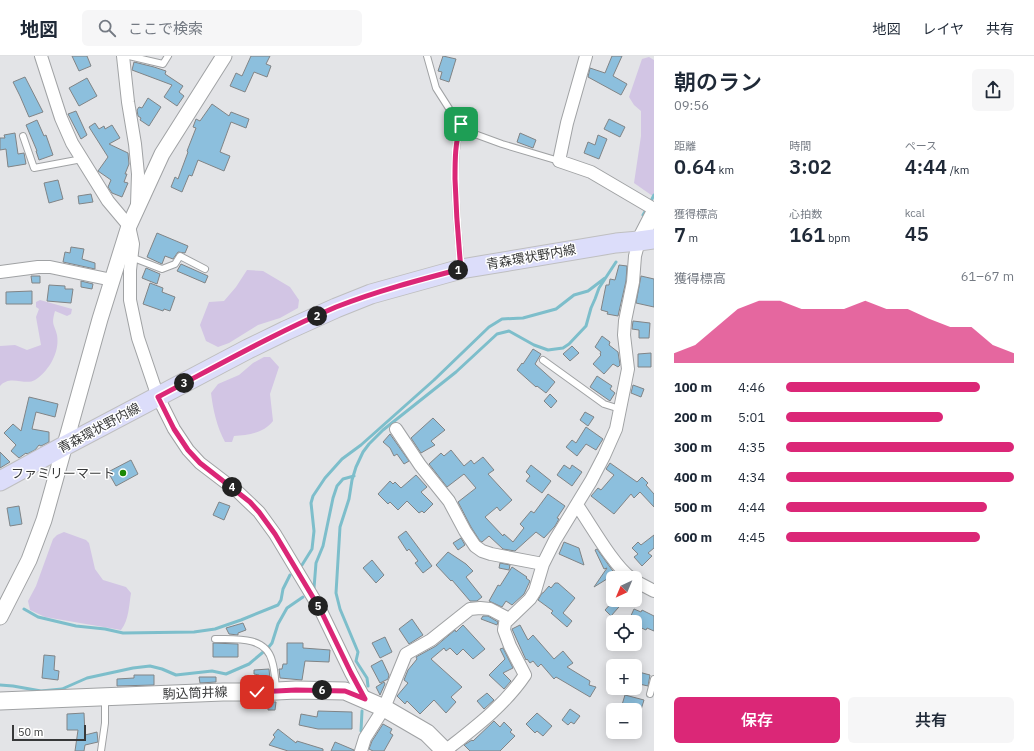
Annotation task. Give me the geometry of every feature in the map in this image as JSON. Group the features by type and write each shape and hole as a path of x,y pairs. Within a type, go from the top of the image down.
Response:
{"main road":[{"name":"青森環状野内線","path":"0,481 285,330 371,294 461,269 616,243 647,240"},
{"name":"駒込筒井線","path":"0,701 223,692 345,691 384,708 427,733 445,751"}],"street":[{"path":"41,56 61,118 72,143 108,201 129,226 133,244 130,270 130,300 138,338 158,397 174,429 188,450 200,463 250,502 275,534 320,609 365,699"},
{"path":"123,56 138,174 137,210"},
{"path":"0,617 31,554 44,520 100,319 129,226 162,154 224,56"},
{"path":"586,56 567,123 559,161 592,172 654,209"},
{"path":"445,751 486,719 519,685 525,675 510,646 504,630 505,623 530,599 555,540 577,505 604,456 616,428 628,368 624,335 633,282 635,256 647,240 654,212"},
{"path":"0,272 50,267 112,280"},
{"path":"396,429 420,465 449,501 475,546 482,551 491,554 544,564"},
{"path":"577,505 624,571"},
{"path":"642,585 654,591"},
{"path":"360,751 365,738 384,708 406,654 431,640 470,609 480,608 490,610 509,619"}],"lane":[{"path":"129,56 163,64 168,56"},
{"path":"427,56 436,88 457,121 472,133 502,144 559,161"},
{"path":"461,124 457,135 455,155 456,215 461,269"},
{"path":"23,136 34,168 82,160"},
{"path":"131,257 162,269 175,264 180,256 205,269"},
{"path":"543,360 604,404 620,409"},
{"path":"215,639 238,639 254,642 262,646 269,653 272,661 276,691"},
{"path":"650,694 654,679"},
{"path":"101,751 105,723 106,697"}],"shaded area":[{"path":"649,57 654,60 654,197 634,183 641,136 641,111 634,105 629,97 642,59"},
{"path":"247,270 263,271 290,287 299,300 298,308 280,318 258,325 229,343 218,347 206,341 200,325 209,302 224,301 236,287"},
{"path":"40,300 72,309 71,314 67,316 55,311 53,324 57,335 57,348 55,354 45,372 35,380 27,382 13,380 0,386 0,346 15,345 27,350 41,345 36,317 39,309 36,307 36,302"},
{"path":"264,357 270,357 279,367 270,394 273,421 260,431 234,436 232,442 225,442 216,418 211,393 218,384 239,375 253,363"},
{"path":"64,532 86,540 89,543 95,569 103,580 126,587 131,593 127,617 121,630 45,617 30,610 28,601 36,586 53,539 57,535"}],"building":[{"path":"72,56 87,56 91,66 79,71"},
{"path":"251,56 270,56 266,64 271,66 267,77 254,72 245,92 230,86 236,73 242,76"},
{"path":"443,56 456,59 449,82 440,79 442,72 438,71"},
{"path":"612,56 622,56 613,76 627,84 621,95 588,77 590,68 605,73"},
{"path":"134,62 166,71 165,74 183,86 179,92 184,96 177,106 164,97 172,85 132,70"},
{"path":"25,77 43,112 29,117 13,82"},
{"path":"87,78 97,96 79,106 69,88"},
{"path":"148,98 161,107 149,126 140,120 141,118 138,116 137,110 139,107 142,108"},
{"path":"212,104 229,116 231,112 249,119 246,128 231,122 220,152 230,156 224,171 198,160 192,176 189,175 182,192 171,187 175,177 178,179 188,152 187,151 196,128 193,127 196,119 200,121"},
{"path":"76,111 87,135 81,139 68,114"},
{"path":"609,119 625,127 620,137 604,129"},
{"path":"37,120 44,136 46,135 53,155 39,160 37,151 26,125"},
{"path":"95,123 99,129 104,126 105,129 112,125 120,138 109,144 128,153 129,164 124,182 128,183 122,197 112,193 108,187 111,180 98,171 108,157 89,127"},
{"path":"15,133 18,154 24,153 26,164 8,167 6,149 0,150 0,138 5,138 4,135"},
{"path":"520,133 536,140 533,148 517,142"},
{"path":"598,135 607,139 599,159 584,153 588,142 595,145"},
{"path":"58,180 63,199 49,203 44,183"},
{"path":"91,194 93,202 79,204 78,196"},
{"path":"157,233 188,246 185,253 178,252 173,259 165,256 162,264 147,257"},
{"path":"71,247 84,249 82,259 95,263 95,269 63,262 65,252 70,253"},
{"path":"181,264 208,276 205,283 177,271"},
{"path":"619,265 627,266 626,281 618,316 607,314 608,312 601,310 606,285 609,285 610,279 615,280"},
{"path":"146,268 160,274 157,284 142,278"},
{"path":"31,276 40,276 40,283 32,283"},
{"path":"641,276 654,279 654,307 636,303"},
{"path":"81,281 93,284 92,289 81,287"},
{"path":"150,283 163,288 162,292 175,297 170,311 164,309 163,311 143,304"},
{"path":"49,285 65,286 65,289 73,289 71,303 47,301"},
{"path":"32,291 32,304 6,304 6,292"},
{"path":"633,321 650,323 649,338 639,338 639,330 632,329"},
{"path":"602,336 610,342 609,345 618,352 620,365 618,367 613,364 604,374 593,364 601,355 601,352 595,347"},
{"path":"572,346 579,353 570,361 563,354"},
{"path":"533,349 541,354 535,364 555,382 546,393 537,386 536,387 517,370"},
{"path":"651,353 651,367 638,367 638,354"},
{"path":"597,376 612,386 610,389 615,393 610,401 590,387"},
{"path":"633,385 644,389 641,397 631,393"},
{"path":"550,394 557,401 551,408 544,401"},
{"path":"29,397 58,404 55,417 36,412 32,429 49,432 49,442 41,446 39,445 35,450 27,454 26,453 19,458 11,451 16,445 4,433 13,424 21,431"},
{"path":"585,412 594,417 588,426 580,420"},
{"path":"433,418 445,430 431,441 435,445 421,453 411,438"},
{"path":"586,427 603,439 596,450 586,444 577,456 566,447 572,440 576,443"},
{"path":"390,434 409,461 404,464 397,454 394,456 390,448 383,442"},
{"path":"451,450 464,466 471,460 474,464 483,457 494,470 488,474 512,500 500,511 497,507 485,517 503,536 504,534 513,542 524,528 520,524 531,511 534,513 548,494 565,506 557,518 559,519 555,526 544,538 536,532 515,551 503,549 489,536 482,542 480,541 458,502 476,488 464,474 447,487 429,464 441,453 444,456"},
{"path":"0,452 10,462 0,468"},
{"name":"ファミリーマート","path":"131,460 138,474 116,486 108,472"},
{"path":"610,463 637,482 642,477 648,483 646,485 654,494 654,507 640,492 634,498 631,494 614,514 591,496 598,488 601,490 614,475 606,469"},
{"path":"531,465 551,481 542,493 526,481 530,476 526,472"},
{"path":"564,465 570,469 572,465 582,472 572,486 557,475"},
{"path":"416,475 427,487 421,492 433,504 424,513 422,511 419,513 407,501 398,510 390,502 388,504 378,494 390,481 393,484 395,482 401,488"},
{"path":"219,502 230,506 224,520 213,515"},
{"path":"19,506 22,524 10,526 7,508"},
{"path":"406,531 432,566 423,573 415,563 418,561 409,549 407,551 398,537"},
{"path":"654,535 654,548 648,553 652,556 642,566 634,557 638,554 632,548 638,542 641,545"},
{"path":"461,538 465,545 458,550 453,543"},
{"path":"564,542 579,548 584,565 559,554"},
{"path":"597,549 613,571 606,571 606,580 594,587 607,568 604,569 595,550"},
{"path":"448,552 466,564 473,571 466,577 482,597 477,601 470,601 452,580 451,581 436,565"},
{"path":"372,560 384,575 376,583 363,568"},
{"path":"500,563 510,565 509,570 499,568"},
{"path":"512,567 527,577 526,578 530,581 524,594 512,605 506,601 502,607 489,601 498,585 500,586"},
{"path":"555,583 558,583 575,598 563,613 572,621 567,627 551,613 553,611 538,600 549,586 551,588"},
{"path":"608,607 619,607 612,615 605,610"},
{"path":"634,609 641,612 642,610 654,616 654,631 647,628 646,630 642,628 642,615 631,615"},
{"path":"483,616 488,616 498,622 497,625 481,619"},
{"path":"412,619 423,635 409,644 399,629"},
{"path":"243,623 246,630 238,633 238,635 229,634 226,628"},
{"path":"463,625 485,649 473,659 463,649 457,655 450,648 446,651 444,648 431,659 462,687 451,697 456,702 446,713 434,700 420,714 407,701 405,704 397,696 408,683 404,680 408,670 417,659 416,657 436,646 455,630 456,632"},
{"path":"520,625 528,640 533,635 554,659 563,651 573,663 567,667 590,681 589,685 596,687 590,697 556,677 554,679 541,664 538,667 533,661 530,663 527,659 526,660 512,629"},
{"path":"385,637 392,652 380,658 372,643"},
{"path":"213,643 238,644 238,657 213,657"},
{"path":"287,643 303,643 303,648 330,650 329,662 305,661 302,680 280,678 279,669 282,669 283,664 287,664"},
{"path":"503,648 513,668 503,673 511,681 504,689 489,675 505,659 500,649"},
{"path":"44,655 55,656 54,670 59,671 58,680 42,678"},
{"path":"382,660 389,675 388,679 380,683 371,666"},
{"path":"269,669 270,679 259,679 259,675 254,674 254,670"},
{"path":"642,673 650,675 648,686 642,685"},
{"path":"134,675 154,675 154,685 117,686 117,679 134,678"},
{"path":"199,677 216,677 216,682 200,683"},
{"path":"384,682 385,684 380,695 376,687"},
{"path":"487,693 494,700 484,709 477,701"},
{"path":"625,695 644,700 642,706 642,703 623,703"},
{"path":"268,702 276,702 275,710 268,710"},
{"path":"570,709 580,716 574,724 571,722 568,725 562,720"},
{"path":"318,711 352,712 352,729 318,729 299,725 301,714 317,717"},
{"path":"84,713 85,735 97,732 98,742 85,745 84,751 75,751 78,730 67,730 67,714"},
{"path":"537,713 552,726 543,736 537,731 535,733 526,724"},
{"path":"494,721 500,727 504,722 512,730 510,732 515,736 500,751 470,751 464,745 472,740 473,741"},
{"path":"383,724 392,729 390,733 393,735 384,751 373,751 369,749 372,741"},
{"path":"278,729 296,743 297,741 323,749 323,751 288,751 269,745 275,737 273,735"},
{"path":"335,742 354,750 354,751 331,751"}],"waterway":[{"path":"651,201 654,195"},
{"path":"643,215 646,210"},
{"path":"368,686 367,678 356,661 358,652 340,609 336,593 340,527 349,499 352,480 363,452 383,430 456,372 497,334 509,331 534,345 548,350 563,348 569,344 586,326 599,288 616,262"},
{"path":"302,565 312,549 314,531 311,503 313,496 325,478 342,459 361,445 434,380 489,327 502,319 523,318 556,309 574,295 588,291 605,278"},
{"path":"314,588 316,563 323,546 337,486 343,479 354,476"},
{"path":"24,609 38,617 76,626 105,629 123,633 194,632 215,629 278,605 281,600 283,589 290,575"},
{"path":"0,685 41,691 62,689 87,678 133,668 150,666 176,675 212,671 226,674 249,664 268,648 272,643 278,624 287,608 303,597"},
{"path":"361,731 362,711"}],"place":[{"name":"ファミリーマート","path":"123,473"}],"route":[{"path":"257,692 296,690 345,691 365,699 320,609 275,534 250,502 200,463 188,450 174,429 158,397 285,330 336,308 371,294 461,269 456,215 455,155 457,135 461,124"}]}
